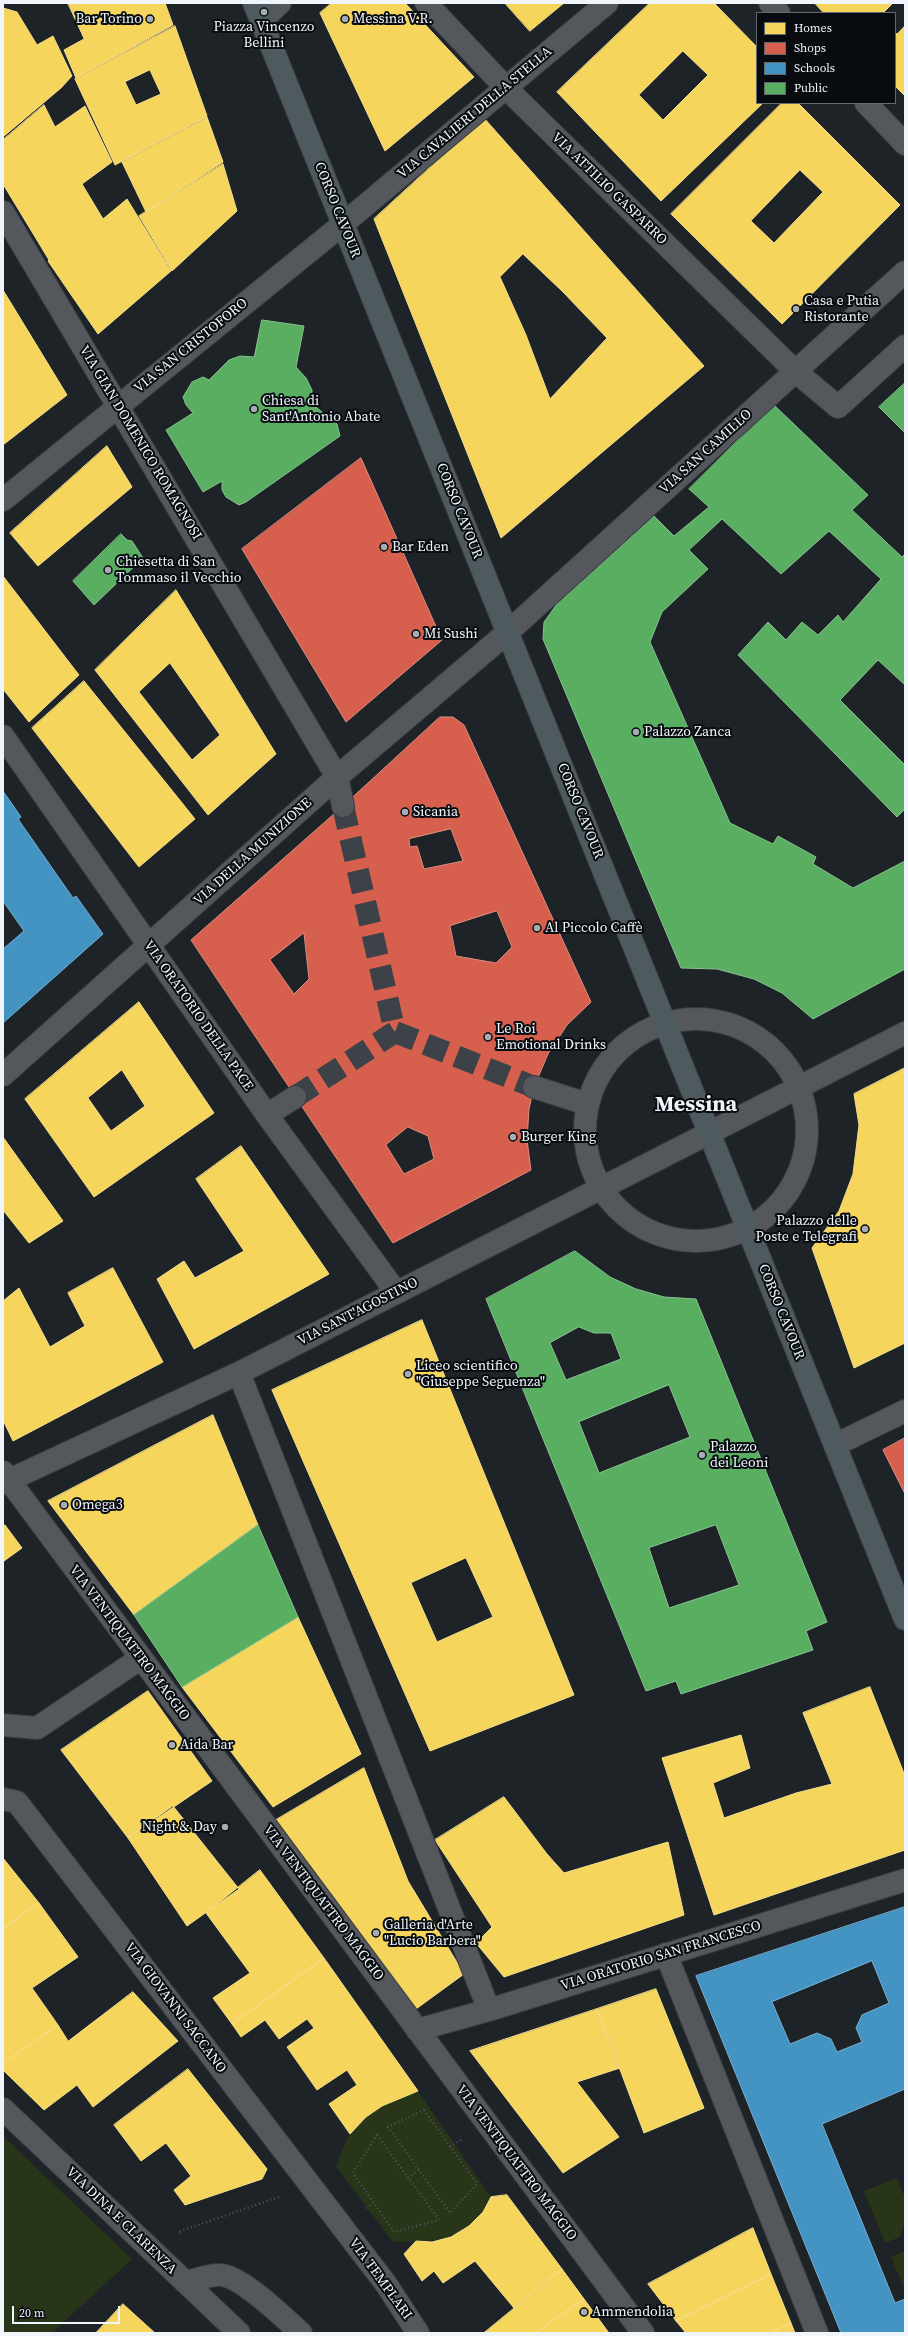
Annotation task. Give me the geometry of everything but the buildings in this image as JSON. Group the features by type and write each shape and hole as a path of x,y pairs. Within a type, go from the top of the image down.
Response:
{"main road":[{"name":"CORSO CAVOUR","path":"257,12 905,1619"}],"street":[{"path":"257,12 280,3"},
{"name":"VIA ATTILIO GASPARRO","path":"426,3 506,88 795,371 838,407 905,346"},
{"name":"VIA CAVALIERI DELLA STELLA","path":"343,224 607,3"},
{"path":"770,3 778,12"},
{"path":"867,104 905,144"},
{"name":"VIA GIAN DOMENICO ROMAGNOSI","path":"3,212 337,777 344,806"},
{"name":"VIA SAN CRISTOFORO","path":"3,500 118,405 343,224"},
{"name":"VIA SAN CAMILLO","path":"508,632 905,272"},
{"name":"VIA DELLA MUNIZIONE","path":"3,1075 337,777 508,632"},
{"name":"VIA ORATORIO DELLA PACE","path":"3,736 267,1115 396,1292"},
{"path":"696,1017 739,1025 775,1048 801,1086 810,1130 802,1170 774,1211 748,1230 692,1243 661,1237 621,1214 599,1188 586,1153 587,1104 604,1066 630,1039 665,1022 696,1017"},
{"name":"VIA SANT'AGOSTINO","path":"5,1478 239,1373 599,1188 709,1134 905,1034"},
{"path":"534,1086 587,1104"},
{"path":"267,1115 295,1097"},
{"path":"239,1373 489,2010"},
{"path":"835,1445 905,1411"},
{"name":"VIA VENTIQUATTRO MAGGIO","path":"5,1478 141,1658 643,2333"},
{"path":"3,1725 37,1728 141,1658"},
{"name":"VIA GIOVANNI SACCANO","path":"3,1799 17,1802 341,2226"},
{"name":"VIA ORATORIO SAN FRANCESCO","path":"417,2030 489,2010 905,1880"},
{"path":"666,1954 817,2333"},
{"name":"VIA DINA E CLARENZA","path":"3,2109 239,2333"},
{"name":"VIA TEMPLARI","path":"341,2226 386,2284 418,2333"},
{"path":"185,2282 220,2274 234,2279 251,2290 301,2333"}],"path":[{"path":"424,2110 477,2184 450,2213 419,2170 388,2127 424,2110"},
{"path":"378,2135 408,2178 439,2220 394,2232 353,2173 378,2135"},
{"path":"408,2178 419,2170"},
{"path":"184,2237 178,2232 281,2196 286,2202"}],"green space":[{"path":"418,2091 491,2197 482,2212 462,2231 438,2239 393,2242 336,2166 350,2134 363,2119 380,2107"},
{"path":"3,2136 132,2259 52,2333 3,2333"},
{"path":"897,2178 905,2198 905,2220 900,2237 885,2243 864,2191"},
{"path":"905,2251 905,2288 904,2288 891,2257"}],"tunnel":[{"path":"343,806 395,1032"},
{"path":"395,1032 534,1087"},
{"path":"295,1097 395,1032"}],"place":[{"name":"Piazza Vincenzo Bellini","path":"264,12"},
{"name":"Bar Torino","path":"150,19"},
{"name":"Messina V.R.","path":"345,19"},
{"name":"Casa e Putia Ristorante","path":"796,309"},
{"name":"Chiesa di Sant'Antonio Abate","path":"254,409"},
{"name":"Bar Eden","path":"384,547"},
{"name":"Chiesetta di San Tommaso il Vecchio","path":"108,570"},
{"name":"Mi Sushi","path":"416,634"},
{"name":"Palazzo Zanca","path":"636,732"},
{"name":"Sicania","path":"405,812"},
{"name":"Al Piccolo Caffè","path":"537,928"},
{"name":"Le Roi Emotional Drinks","path":"488,1037"},
{"name":"Burger King","path":"513,1137"},
{"name":"Palazzo delle Poste e Telegrafi","path":"865,1229"},
{"name":"Liceo scientifico \"Giuseppe Seguenza\"","path":"408,1374"},
{"name":"Palazzo dei Leoni","path":"702,1455"},
{"name":"Omega3","path":"64,1505"},
{"name":"Aida Bar","path":"172,1745"},
{"name":"Night & Day","path":"225,1827"},
{"name":"Galleria d'Arte \"Lucio Barbera\"","path":"376,1933"},
{"name":"Ammendolia","path":"584,2312"}],"district":[{"name":"Messina","path":"696,1105"}]}
